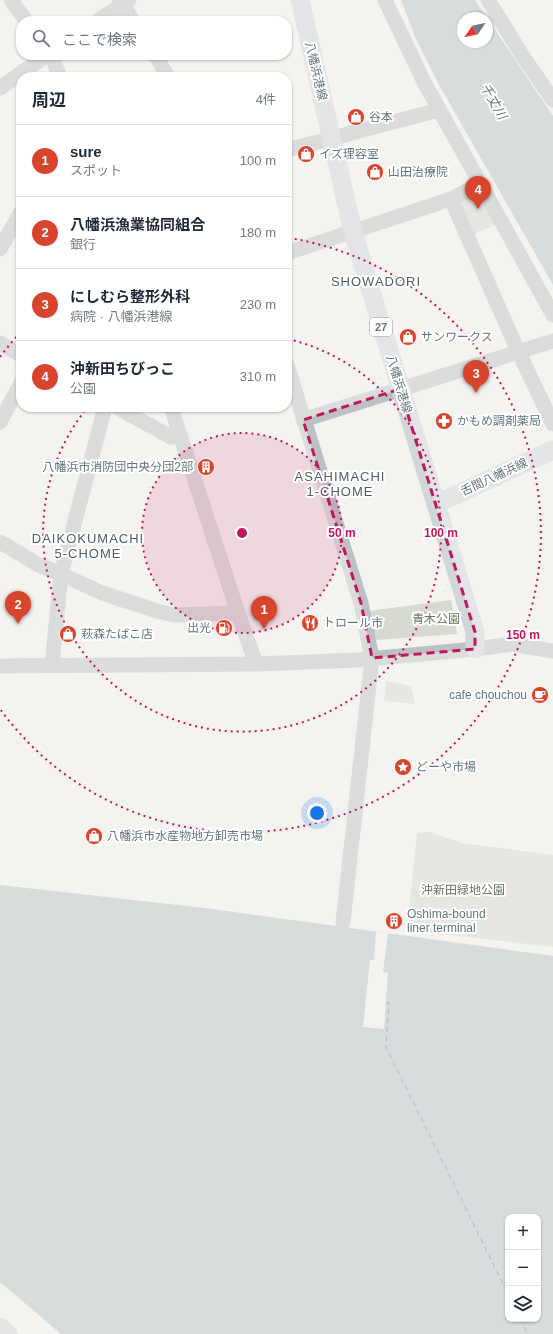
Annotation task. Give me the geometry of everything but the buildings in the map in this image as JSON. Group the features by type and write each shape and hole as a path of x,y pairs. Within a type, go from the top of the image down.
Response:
{"main road":[{"name":"八幡浜港線","path":"300,0 353,232 475,632 475,649"},
{"name":"舌間八幡浜線","path":"436,504 553,450"},
{"path":"0,1327 8,1334"}],"street":[{"path":"11,0 22,16"},
{"path":"385,0 424,82 553,315"},
{"path":"488,0 522,55 553,100"},
{"path":"104,16 124,1 131,16"},
{"path":"23,72 40,60"},
{"path":"53,60 58,72"},
{"path":"158,60 165,72"},
{"path":"0,88 16,77"},
{"path":"292,149 331,137 439,110"},
{"path":"292,251 451,199 480,184"},
{"path":"451,199 518,351 553,424"},
{"path":"0,248 16,221"},
{"path":"303,420 553,341"},
{"path":"0,342 16,352"},
{"path":"292,382 361,603 372,658 344,922"},
{"path":"0,422 16,393"},
{"path":"52,665 61,574 104,412"},
{"path":"125,412 171,437 180,436"},
{"path":"173,412 256,664"},
{"path":"0,542 39,565 102,593 156,611 174,615 238,613"},
{"path":"0,666 256,664 372,658 475,649 513,644 553,651"}],"highlighted area":[{"path":"400,389 475,632 475,649 372,658 361,603 303,420"}],"green space":[{"path":"478,181 501,222 473,235 456,196"},
{"name":"青木公園","path":"451,600 457,634 376,640 369,611"},
{"path":"386,681 411,686 415,704 384,701"},
{"name":"沖新田緑地公園","path":"430,832 462,843 553,855 553,947 407,930 417,833"}],"water":[{"name":"千丈川","path":"401,0 475,0 483,12 457,12 457,48 493,48 493,27 553,116 553,285 438,83 416,39"},
{"path":"0,885 205,908 553,956 553,1334 61,1334 0,1282"}],"pier":[{"path":"376,932 388,933 383,972 388,973 384,1029 363,1027 370,960 374,960"}],"ferry route":[{"path":"386,1003 389,1003 386,1047 505,1288"},
{"path":"522,1322 528,1334"}],"place":[{"name":"谷本","path":"356,117"},
{"name":"イズ理容室","path":"306,154"},
{"name":"山田治療院","path":"375,172"},
{"name":"沖新田ちびっこ","path":"478,209"},
{"name":"サンワークス","path":"408,337"},
{"name":"にしむら整形外科","path":"476,393"},
{"name":"かもめ調剤薬局","path":"444,421"},
{"name":"八幡浜市消防団中央分団2部","path":"206,467"},
{"name":"トロール市","path":"310,623"},
{"name":"八幡浜漁業協同組合","path":"18,624"},
{"name":"出光","path":"224,628"},
{"name":"sure","path":"264,629"},
{"name":"萩森たばこ店","path":"68,634"},
{"name":"cafe chouchou","path":"540,695"},
{"name":"どーや市場","path":"403,767"},
{"name":"八幡浜市水産物地方卸売市場","path":"94,836"},
{"name":"Oshima-bound liner terminal","path":"394,921"}],"district":[{"name":"SHOWADORI","path":"376,281"},
{"name":"ASAHIMACHI 1-CHOME","path":"340,484"},
{"name":"DAIKOKUMACHI 5-CHOME","path":"88,546"}]}
